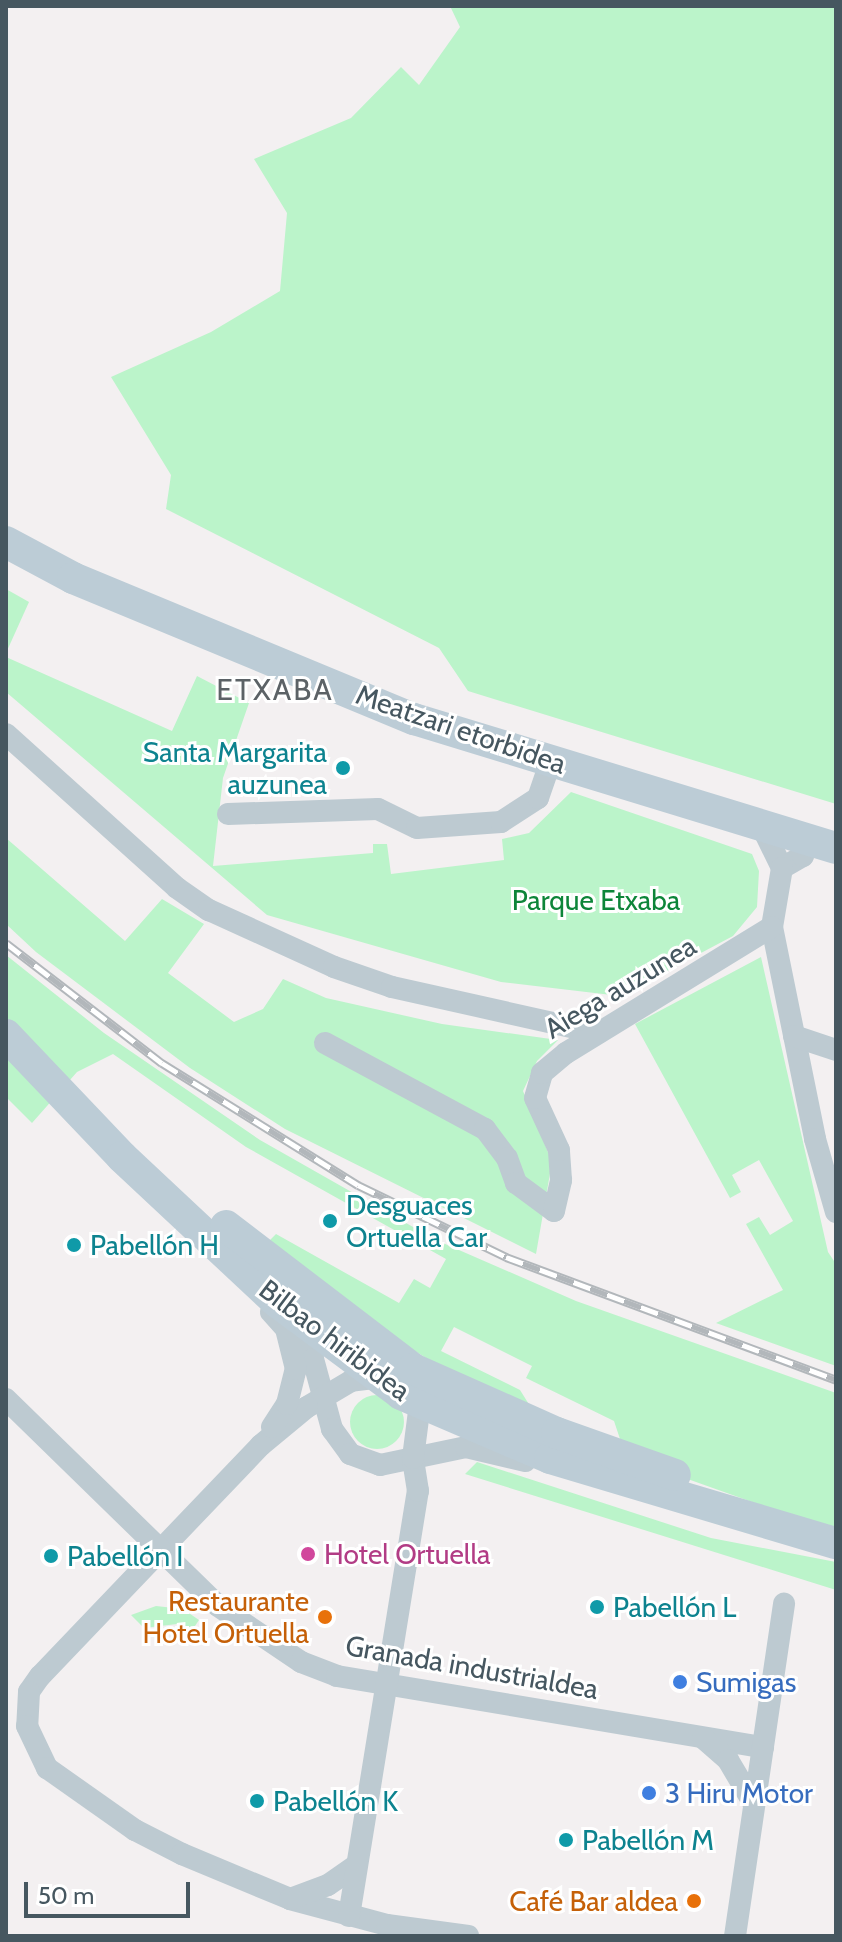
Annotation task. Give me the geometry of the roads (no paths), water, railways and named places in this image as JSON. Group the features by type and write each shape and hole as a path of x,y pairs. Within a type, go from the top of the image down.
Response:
{"street":[{"name":"Meatzari etorbidea","path":"6,542 73,578 414,719 760,823 790,851 836,849"},
{"path":"6,734 177,888 209,910 334,967 392,987 598,1033"},
{"path":"228,814 378,809 417,828 501,822 538,798 551,761"},
{"path":"790,851 772,927 794,1036 836,1212"},
{"name":"Aiega auzunea","path":"325,1043 485,1129 498,1143 516,1183 554,1211 561,1180 559,1150 541,1116 536,1086 554,1061 772,927"},
{"name":"Bilbao hiribidea","path":"6,1024 252,1249 413,1369 607,1451 836,1532"},
{"name":"Bilbao hiribidea","path":"6,1035 122,1157 276,1301 397,1386 550,1458 836,1543"},
{"path":"794,1036 836,1050"},
{"path":"122,1157 143,1195 283,1323 313,1359 326,1397 332,1429 350,1454 380,1465 466,1447 715,1519 748,1519"},
{"path":"252,1249 266,1273 397,1386 419,1424 413,1458 416,1501 349,1916"},
{"path":"261,1445 287,1404 296,1369 283,1323"},
{"path":"468,1936 349,1916 290,1899 135,1830 47,1768 35,1753 27,1726 29,1692 261,1445 351,1381 397,1386 557,1444 607,1451"},
{"name":"Granada industrialdea","path":"6,1399 218,1606 263,1639 337,1676 763,1747"},
{"path":"416,1501 439,1461 466,1447"},
{"path":"735,1936 784,1604"},
{"path":"703,1737 728,1760 754,1804"},
{"path":"290,1899 328,1885 357,1865"}],"railway":[{"path":"6,943 162,1063 358,1185 506,1257 836,1380"}],"place":[{"name":"Santa Margarita auzunea","path":"343,768"},
{"name":"Desguaces Ortuella Car","path":"330,1221"},
{"name":"Pabellón H","path":"74,1245"},
{"name":"Hotel Ortuella","path":"308,1554"},
{"name":"Pabellón I","path":"51,1556"},
{"name":"Pabellón L","path":"597,1607"},
{"name":"Restaurante Hotel Ortuella","path":"325,1617"},
{"name":"Sumigas","path":"680,1682"},
{"name":"3 Hiru Motor","path":"649,1793"},
{"name":"Pabellón K","path":"257,1801"},
{"name":"Pabellón M","path":"566,1840"},
{"name":"Café Bar aldea","path":"694,1901"}],"district":[{"name":"ETXABA","path":"275,690"}],"park label":[{"name":"Parque Etxaba","path":"596,900"}]}
